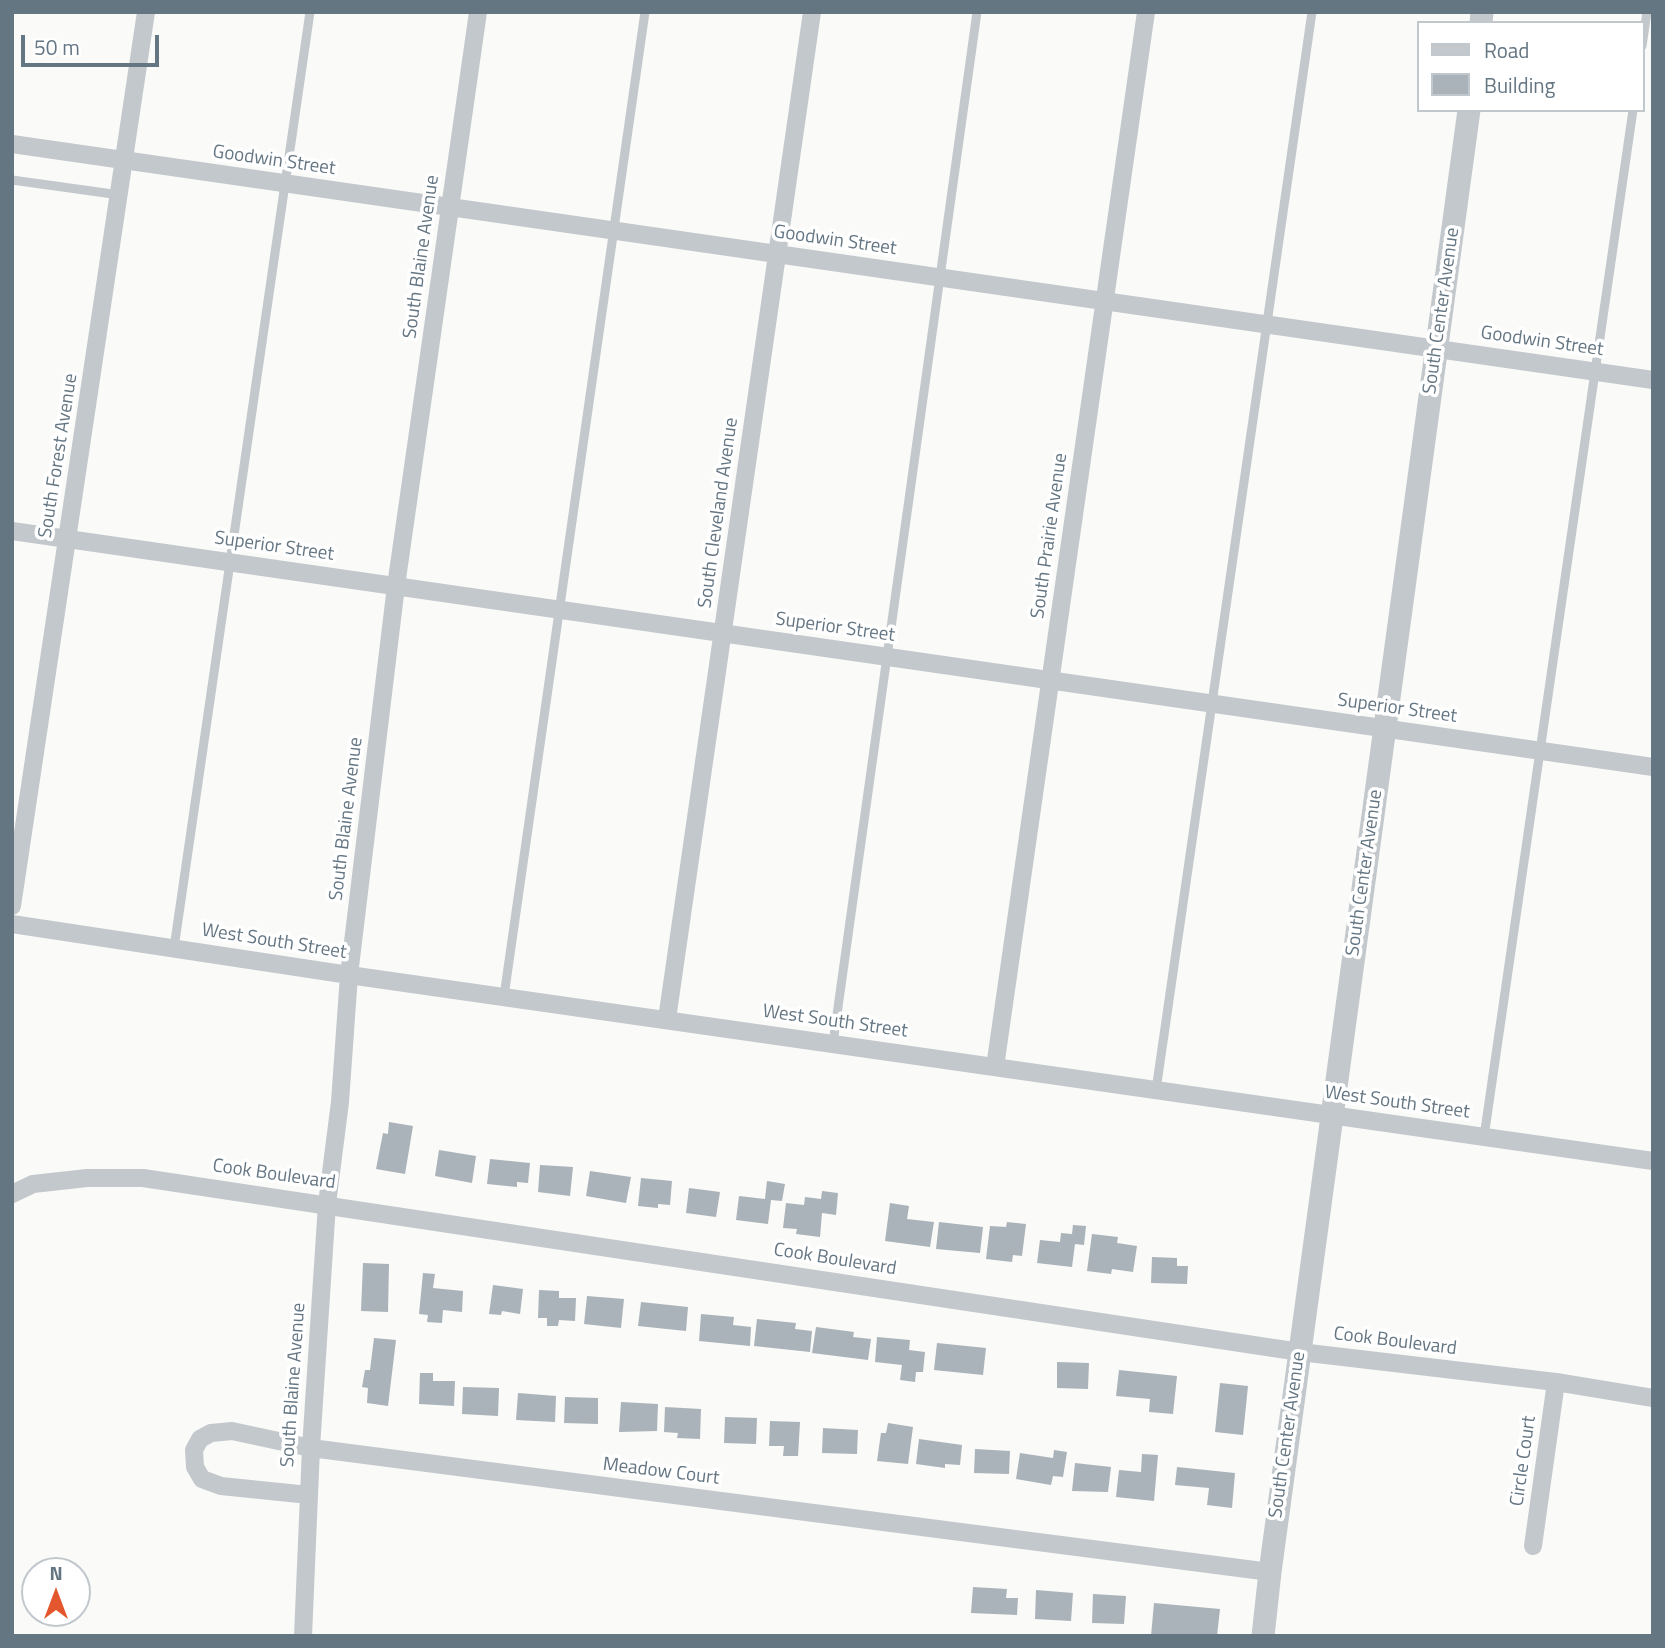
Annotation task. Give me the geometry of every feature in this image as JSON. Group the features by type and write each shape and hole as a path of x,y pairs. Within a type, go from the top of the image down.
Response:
{"street":[{"name":"South Forest Avenue","path":"12,906 146,12"},
{"name":"South Blaine Avenue","path":"303,1636 311,1448 327,1204 340,1102 349,975 396,586 478,12"},
{"name":"South Cleveland Avenue","path":"667,1019 812,12"},
{"name":"South Prairie Avenue","path":"995,1066 1146,12"},
{"name":"South Center Avenue","path":"1264,1636 1270,1572 1469,112"},
{"name":"Goodwin Street","path":"12,144 1653,380"},
{"name":"Superior Street","path":"12,531 1653,767"},
{"name":"West South Street","path":"12,924 349,975 1484,1137 1652,1155"},
{"name":"Cook Boulevard","path":"12,1194 33,1184 46,1182 87,1178 143,1178 1300,1352 1556,1382 1653,1398"},
{"name":"Circle Court","path":"1533,1546 1556,1382"},
{"name":"Meadow Court","path":"309,1495 222,1486 202,1479 195,1467 194,1450 200,1439 211,1433 232,1432 311,1448 1270,1572"}],"lane":[{"path":"174,948 310,12"},
{"path":"504,996 645,12"},
{"path":"833,1043 977,12"},
{"path":"1156,1090 1312,12"},
{"path":"1644,32 1647,12"},
{"path":"1484,1137 1633,112"},
{"path":"12,180 120,195"}],"building":[{"path":"389,1122 413,1126 405,1174 376,1169 383,1133 388,1134"},
{"path":"439,1150 476,1156 472,1183 435,1176"},
{"path":"490,1159 530,1163 528,1183 517,1182 517,1187 487,1184"},
{"path":"540,1165 573,1167 570,1196 538,1192"},
{"path":"590,1171 631,1177 626,1203 586,1196"},
{"path":"641,1178 672,1181 670,1205 658,1204 658,1208 638,1206"},
{"path":"767,1181 785,1184 782,1201 771,1200 768,1224 736,1220 739,1196 765,1199"},
{"path":"689,1188 720,1192 716,1217 686,1213"},
{"path":"822,1191 838,1193 836,1215 822,1213 820,1237 796,1234 797,1229 783,1228 786,1203 804,1205 805,1197 821,1199"},
{"path":"890,1203 909,1206 907,1219 934,1222 930,1247 885,1241"},
{"path":"939,1222 983,1227 980,1253 936,1249"},
{"path":"1007,1222 1026,1224 1022,1256 1013,1255 1012,1262 986,1259 990,1226 1006,1227"},
{"path":"1073,1225 1086,1226 1084,1245 1075,1244 1072,1267 1037,1263 1040,1240 1060,1242 1061,1233 1072,1234"},
{"path":"1092,1234 1118,1237 1117,1243 1137,1246 1133,1272 1112,1269 1111,1274 1087,1271"},
{"path":"1152,1257 1177,1258 1177,1266 1188,1266 1187,1284 1151,1283"},
{"path":"363,1263 389,1264 388,1312 361,1311"},
{"path":"423,1273 435,1274 433,1288 463,1291 462,1312 443,1310 442,1323 427,1322 428,1315 419,1314"},
{"path":"493,1285 523,1289 520,1314 502,1311 501,1315 489,1314"},
{"path":"539,1290 559,1291 559,1298 576,1298 575,1321 559,1320 558,1326 547,1326 547,1318 538,1318"},
{"path":"587,1296 624,1299 621,1328 584,1324"},
{"path":"641,1302 688,1307 686,1331 638,1326"},
{"path":"701,1314 734,1317 733,1325 751,1327 750,1346 699,1341"},
{"path":"757,1319 796,1323 795,1329 812,1331 810,1352 754,1346"},
{"path":"816,1327 854,1332 853,1337 871,1339 868,1360 812,1353"},
{"path":"877,1337 910,1340 909,1350 925,1352 923,1372 916,1372 915,1382 900,1380 902,1365 875,1362"},
{"path":"374,1338 396,1340 388,1406 367,1403 368,1388 362,1387 365,1370 370,1370"},
{"path":"937,1343 986,1348 983,1375 934,1370"},
{"path":"1057,1362 1089,1363 1088,1389 1057,1388"},
{"path":"1119,1370 1177,1376 1173,1414 1149,1412 1150,1399 1116,1396"},
{"path":"420,1373 433,1373 433,1381 455,1381 454,1406 419,1404"},
{"path":"1220,1383 1248,1386 1243,1435 1215,1432"},
{"path":"463,1387 499,1388 498,1416 462,1414"},
{"path":"518,1393 556,1396 555,1422 516,1420"},
{"path":"565,1397 598,1398 598,1424 564,1423"},
{"path":"621,1402 658,1404 657,1431 619,1432"},
{"path":"665,1407 701,1409 700,1439 677,1438 678,1433 664,1432"},
{"path":"725,1417 757,1418 756,1444 724,1443"},
{"path":"770,1421 800,1422 798,1456 783,1456 784,1446 769,1446"},
{"path":"888,1423 913,1427 908,1464 877,1461 881,1433 886,1433"},
{"path":"823,1428 858,1430 857,1454 822,1453"},
{"path":"919,1439 962,1445 960,1465 945,1464 945,1468 916,1464"},
{"path":"975,1449 1010,1451 1009,1474 974,1473"},
{"path":"1054,1450 1067,1452 1063,1477 1053,1476 1051,1485 1016,1479 1020,1453 1053,1458"},
{"path":"1142,1454 1158,1455 1154,1501 1116,1497 1119,1470 1141,1472"},
{"path":"1075,1463 1111,1467 1108,1492 1072,1491"},
{"path":"1177,1467 1235,1473 1232,1508 1207,1505 1209,1488 1175,1485"},
{"path":"973,1587 1007,1589 1006,1598 1018,1598 1017,1615 971,1613"},
{"path":"1036,1590 1073,1593 1071,1621 1035,1619"},
{"path":"1093,1594 1126,1596 1124,1624 1092,1623"},
{"path":"1154,1603 1220,1609 1217,1636 1151,1636"}]}
